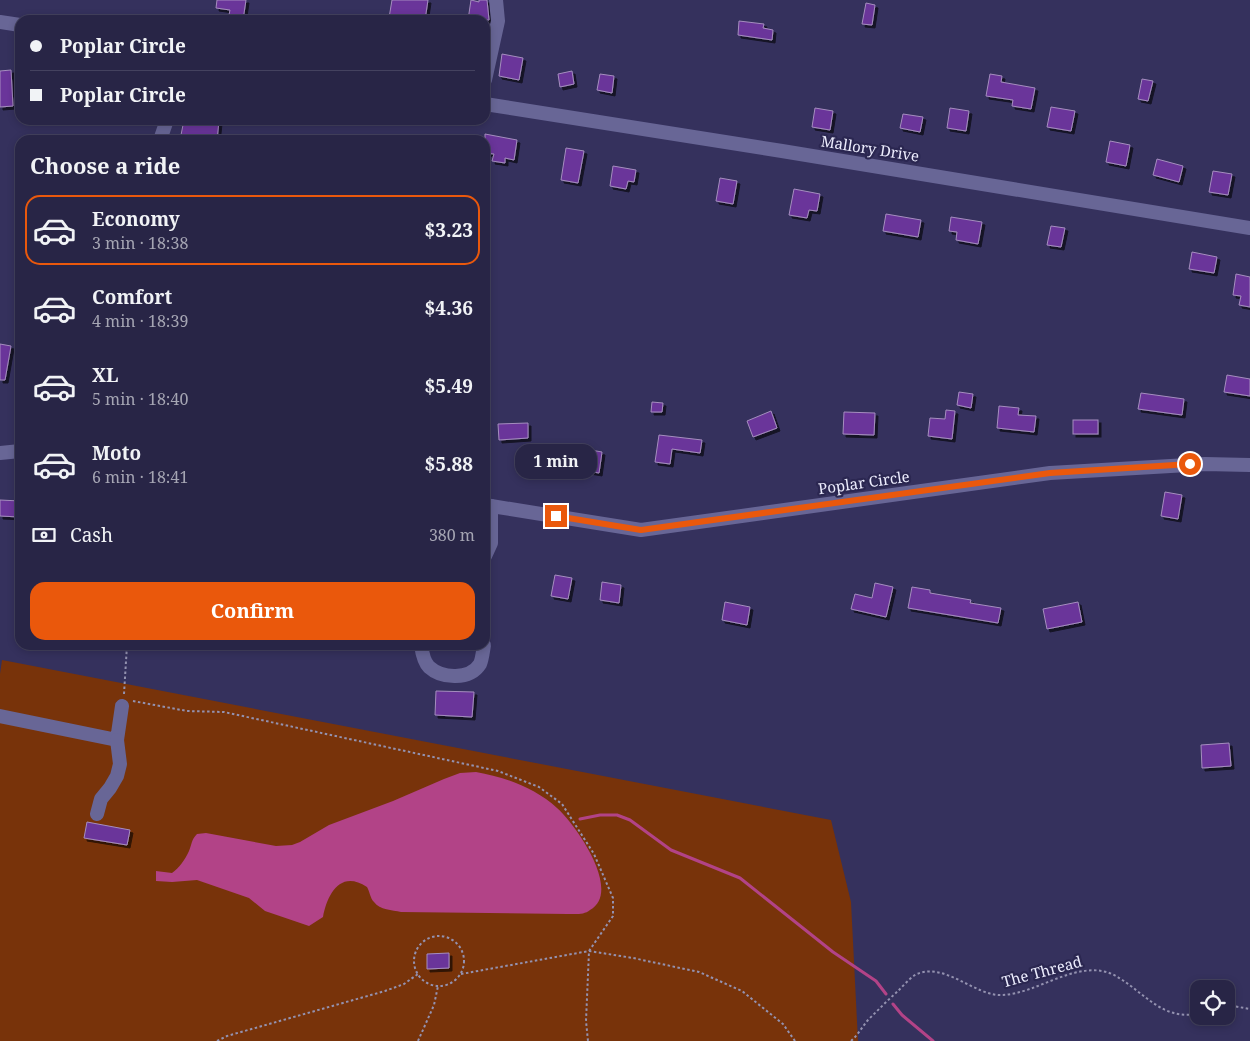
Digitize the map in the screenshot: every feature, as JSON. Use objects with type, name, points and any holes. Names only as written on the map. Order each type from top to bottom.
[{"type":"street","points":[[490,57],[498,21],[496,0]]},
{"type":"street","points":[[0,22],[15,24]]},
{"type":"street","name":"Mallory Drive","points":[[490,105],[1250,228]]},
{"type":"street","points":[[0,453],[15,452]]},
{"type":"street","name":"Poplar Circle","points":[[490,506],[641,530],[1050,473],[1205,464],[1250,465]]},
{"type":"street","points":[[490,531],[490,545]]},
{"type":"street","points":[[422,650],[429,667],[437,672],[448,675],[463,676],[470,674],[480,664],[483,650]]},
{"type":"street","points":[[97,814],[101,799],[113,782],[120,764],[121,758],[117,740],[126,702]]},
{"type":"street","points":[[0,716],[117,740]]},
{"type":"path","points":[[127,650],[126,702],[187,711],[224,712],[498,771],[539,787],[562,804],[594,854],[613,898],[613,916],[589,951],[586,1021],[588,1041]]},
{"type":"path","points":[[435,937],[443,937],[457,944],[462,950],[464,966],[461,974],[451,984],[438,986],[423,981],[418,974],[414,959],[421,944],[435,937]]},
{"type":"path","points":[[461,974],[589,951],[633,958],[699,972],[742,991],[782,1024],[795,1041]]},
{"type":"path","name":"The Thread","points":[[852,1041],[868,1021],[905,984],[915,975],[926,973],[941,973],[983,992],[998,996],[1011,995],[1082,971],[1101,972],[1111,974],[1166,1011],[1190,1016]]},
{"type":"path","points":[[217,1041],[227,1036],[385,991],[404,984],[418,974]]},
{"type":"path","points":[[418,1041],[434,1005],[438,986]]},
{"type":"path","points":[[1235,1006],[1250,1009]]},
{"type":"shaded area","points":[[2,660],[831,820],[851,902],[858,1041],[0,1041],[0,674]]},
{"type":"shaded area","points":[[476,772],[519,784],[548,801],[565,816],[584,842],[599,874],[601,888],[599,901],[590,910],[577,914],[401,912],[379,907],[373,900],[367,887],[358,882],[349,881],[336,887],[328,901],[323,917],[309,926],[265,911],[249,898],[197,880],[156,881],[156,871],[172,873],[184,861],[197,834],[206,833],[276,846],[292,845],[329,825],[444,779],[460,773]]},
{"type":"building","points":[[217,0],[246,0],[244,15],[229,15],[230,10],[216,8]]},
{"type":"building","points":[[392,0],[428,0],[426,15],[390,15]]},
{"type":"building","points":[[471,0],[479,2],[479,0],[487,0],[488,15],[469,15]]},
{"type":"building","points":[[866,3],[875,5],[872,25],[862,24]]},
{"type":"building","points":[[739,21],[764,24],[763,28],[773,30],[772,40],[738,35]]},
{"type":"building","points":[[502,54],[523,58],[519,80],[499,76]]},
{"type":"building","points":[[11,70],[13,106],[0,107],[0,71]]},
{"type":"building","points":[[572,71],[574,84],[560,87],[558,74]]},
{"type":"building","points":[[600,74],[614,76],[612,93],[597,90]]},
{"type":"building","points":[[990,74],[1002,76],[1001,82],[1035,88],[1031,109],[1012,106],[1013,100],[986,96]]},
{"type":"building","points":[[1142,79],[1153,81],[1148,101],[1138,99]]},
{"type":"building","points":[[1051,107],[1075,111],[1071,131],[1047,127]]},
{"type":"building","points":[[815,108],[833,111],[830,130],[812,127]]},
{"type":"building","points":[[950,108],[969,111],[966,131],[947,128]]},
{"type":"building","points":[[903,114],[923,117],[920,132],[900,128]]},
{"type":"building","points":[[183,125],[219,125],[218,135],[181,135]]},
{"type":"building","points":[[485,134],[517,140],[514,160],[505,158],[505,163],[492,161],[494,154],[490,154],[490,135]]},
{"type":"building","points":[[1110,141],[1130,145],[1126,166],[1106,162]]},
{"type":"building","points":[[566,148],[584,151],[578,183],[561,180]]},
{"type":"building","points":[[1157,159],[1183,166],[1179,182],[1153,175]]},
{"type":"building","points":[[613,166],[636,170],[634,182],[628,181],[626,189],[610,186]]},
{"type":"building","points":[[1213,171],[1232,174],[1228,195],[1209,192]]},
{"type":"building","points":[[720,178],[737,181],[733,204],[716,201]]},
{"type":"building","points":[[794,189],[820,194],[817,211],[809,210],[807,218],[789,215]]},
{"type":"building","points":[[886,214],[921,220],[918,237],[883,231]]},
{"type":"building","points":[[951,217],[982,222],[978,244],[956,240],[957,232],[949,231]]},
{"type":"building","points":[[1051,226],[1065,228],[1061,247],[1047,245]]},
{"type":"building","points":[[1192,252],[1217,257],[1214,273],[1189,269]]},
{"type":"building","points":[[1236,274],[1250,277],[1250,307],[1239,305],[1241,296],[1233,295]]},
{"type":"building","points":[[0,344],[11,346],[5,380],[0,380]]},
{"type":"building","points":[[1227,375],[1250,379],[1250,396],[1224,392]]},
{"type":"building","points":[[959,392],[973,394],[971,408],[957,405]]},
{"type":"building","points":[[1141,393],[1184,399],[1182,415],[1138,409]]},
{"type":"building","points":[[652,402],[663,403],[662,412],[651,412]]},
{"type":"building","points":[[999,406],[1019,408],[1018,415],[1036,416],[1034,432],[997,428]]},
{"type":"building","points":[[946,410],[955,411],[952,439],[928,436],[930,418],[945,419]]},
{"type":"building","points":[[771,411],[777,428],[753,437],[747,421]]},
{"type":"building","points":[[844,412],[875,413],[874,435],[843,434]]},
{"type":"building","points":[[1073,420],[1098,420],[1098,434],[1073,434]]},
{"type":"building","points":[[528,423],[528,438],[499,440],[498,424]]},
{"type":"building","points":[[659,435],[702,440],[700,453],[672,449],[670,464],[655,462]]},
{"type":"building","points":[[585,449],[602,452],[599,473],[582,470]]},
{"type":"building","points":[[1165,492],[1182,495],[1178,519],[1161,516]]},
{"type":"building","points":[[0,500],[15,501],[15,517],[0,516]]},
{"type":"building","points":[[555,575],[572,578],[568,599],[551,596]]},
{"type":"building","points":[[602,582],[621,585],[619,603],[600,600]]},
{"type":"building","points":[[875,583],[893,587],[886,617],[851,609],[855,594],[872,598]]},
{"type":"building","points":[[912,587],[930,590],[930,593],[971,600],[970,603],[1001,608],[998,623],[908,608]]},
{"type":"building","points":[[725,602],[750,607],[747,625],[722,620]]},
{"type":"building","points":[[1078,602],[1082,622],[1047,629],[1043,609]]},
{"type":"building","points":[[436,691],[474,692],[472,717],[435,715]]},
{"type":"building","points":[[1229,743],[1231,766],[1202,768],[1201,745]]},
{"type":"building","points":[[87,822],[130,830],[127,845],[84,838]]},
{"type":"building","points":[[449,953],[449,968],[427,969],[427,954]]},
{"type":"waterway","points":[[580,819],[600,815],[617,815],[630,820],[671,850],[740,878],[833,952],[876,981],[886,994]]},
{"type":"waterway","points":[[893,1004],[902,1015],[933,1041]]},
{"type":"route","points":[[556,516],[641,530],[1050,473],[1190,464]]}]
